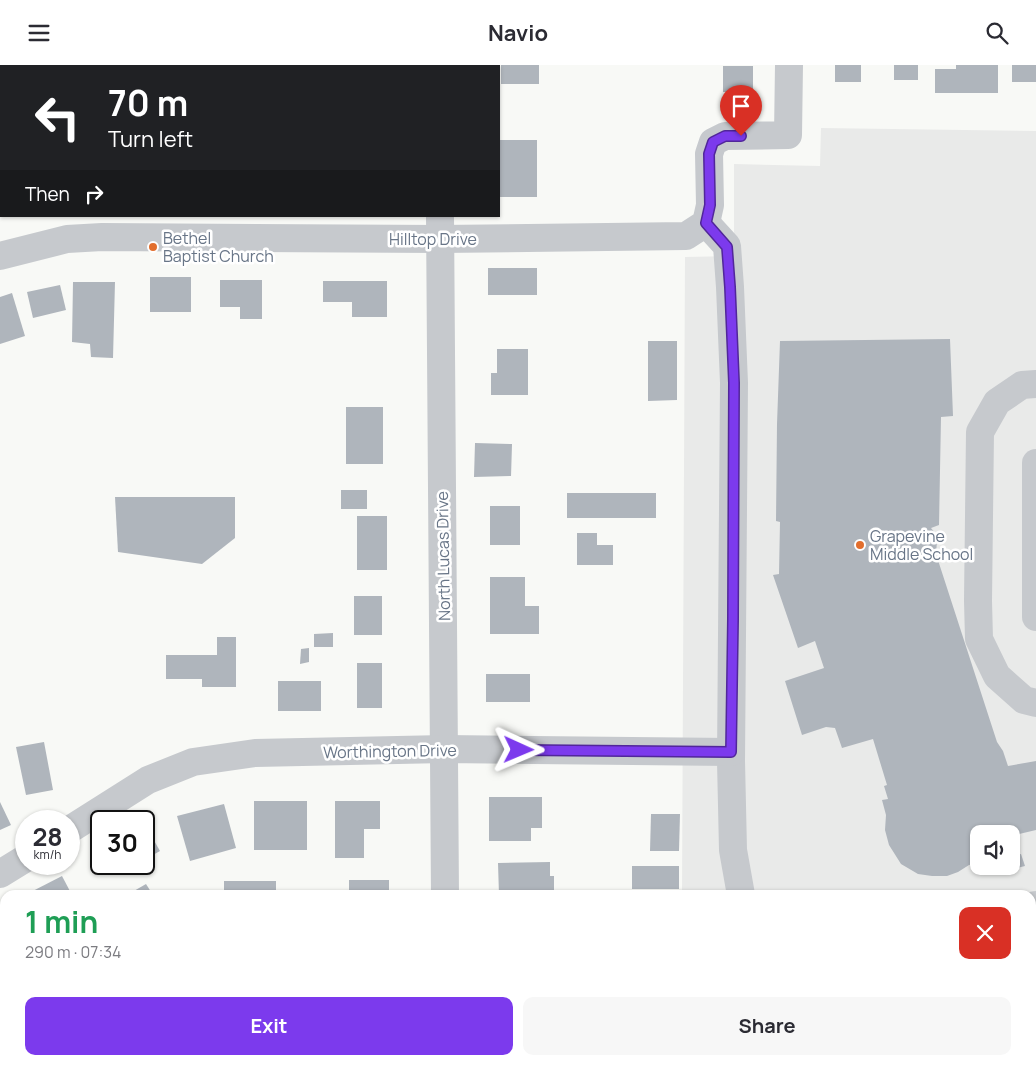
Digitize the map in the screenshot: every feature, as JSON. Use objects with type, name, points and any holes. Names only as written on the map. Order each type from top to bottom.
[{"type":"street","points":[[741,890],[733,850],[731,752],[734,383],[730,287],[727,247],[706,223],[710,205],[709,154],[713,142],[725,136],[788,135],[789,65]]},
{"type":"street","name":"Hilltop Drive","points":[[0,256],[67,239],[102,237],[168,227],[440,228],[686,236],[706,223]]},
{"type":"street","name":"North Lucas Drive","points":[[440,228],[445,890]]},
{"type":"street","points":[[1036,384],[1022,385],[997,402],[980,432],[978,639],[997,676],[1024,700],[1036,703]]},
{"type":"street","points":[[1036,463],[1036,617]]},
{"type":"street","name":"Worthington Drive","points":[[80,823],[148,780],[193,762],[259,753],[445,749],[731,752]]},
{"type":"street","points":[[0,874],[15,864]]},
{"type":"shaded area","name":"Grapevine Middle School","points":[[821,128],[1036,131],[1036,890],[682,890],[685,257],[734,256],[734,164],[820,166]]},
{"type":"building","points":[[501,65],[539,65],[539,84],[501,84]]},
{"type":"building","points":[[835,65],[861,65],[861,82],[835,82]]},
{"type":"building","points":[[894,65],[918,65],[918,80],[894,80]]},
{"type":"building","points":[[956,65],[998,65],[998,93],[935,93],[935,69],[956,69]]},
{"type":"building","points":[[1012,65],[1036,65],[1036,82],[1012,82]]},
{"type":"building","points":[[723,66],[753,66],[753,92],[723,92]]},
{"type":"building","points":[[500,140],[537,140],[537,197],[500,197]]},
{"type":"building","points":[[488,268],[537,268],[537,295],[488,295]]},
{"type":"building","points":[[150,277],[191,277],[191,312],[150,312]]},
{"type":"building","points":[[220,280],[262,280],[262,319],[240,319],[240,307],[220,307]]},
{"type":"building","points":[[323,281],[387,281],[387,317],[352,317],[352,302],[323,302]]},
{"type":"building","points":[[73,282],[115,282],[113,358],[91,357],[90,344],[72,342]]},
{"type":"building","points":[[60,285],[66,310],[33,318],[27,292]]},
{"type":"building","points":[[12,293],[25,336],[0,344],[0,297]]},
{"type":"building","name":"Grapevine Middle School","points":[[950,339],[953,416],[941,417],[939,525],[931,528],[935,533],[937,541],[936,554],[997,742],[1003,751],[1008,766],[1036,761],[1036,830],[1020,834],[1020,825],[970,825],[970,865],[947,876],[918,874],[901,864],[889,845],[885,830],[886,815],[882,800],[888,799],[884,786],[887,785],[873,739],[842,748],[835,728],[826,727],[802,735],[785,681],[824,668],[815,641],[798,648],[773,575],[779,574],[780,522],[776,521],[780,341]]},
{"type":"building","points":[[648,341],[677,341],[677,400],[648,401]]},
{"type":"building","points":[[497,349],[528,349],[528,395],[491,395],[491,373],[497,373]]},
{"type":"building","points":[[346,407],[383,407],[383,464],[346,464]]},
{"type":"building","points":[[475,443],[512,444],[511,476],[474,477]]},
{"type":"building","points":[[341,490],[367,490],[367,509],[341,509]]},
{"type":"building","points":[[567,493],[656,493],[656,518],[567,518]]},
{"type":"building","points":[[115,497],[235,497],[235,538],[202,564],[118,552]]},
{"type":"building","points":[[490,506],[520,506],[520,545],[490,545]]},
{"type":"building","points":[[357,516],[387,516],[387,570],[357,570]]},
{"type":"building","points":[[577,533],[597,533],[597,545],[613,545],[613,565],[577,565]]},
{"type":"building","points":[[490,577],[525,577],[525,606],[539,606],[539,634],[490,634]]},
{"type":"building","points":[[354,596],[382,596],[382,635],[354,635]]},
{"type":"building","points":[[333,633],[333,647],[314,647],[314,634]]},
{"type":"building","points":[[217,637],[236,637],[236,687],[202,687],[202,679],[166,679],[166,655],[217,655]]},
{"type":"building","points":[[309,648],[309,662],[300,664],[301,649]]},
{"type":"building","points":[[357,663],[382,663],[382,708],[357,708]]},
{"type":"building","points":[[486,674],[530,674],[530,702],[486,702]]},
{"type":"building","points":[[278,681],[321,681],[321,711],[278,711]]},
{"type":"building","points":[[44,742],[53,790],[26,795],[16,747]]},
{"type":"building","points":[[489,797],[542,797],[542,828],[531,828],[531,841],[489,841]]},
{"type":"building","points":[[254,801],[307,801],[307,850],[254,850]]},
{"type":"building","points":[[335,801],[380,801],[380,829],[364,829],[364,858],[335,858]]},
{"type":"building","points":[[0,802],[11,825],[0,830]]},
{"type":"building","points":[[224,804],[236,848],[190,861],[177,816]]},
{"type":"building","points":[[651,814],[680,814],[679,851],[650,851]]},
{"type":"building","points":[[155,842],[160,851],[155,854]]},
{"type":"building","points":[[1020,854],[1025,866],[1020,867]]},
{"type":"building","points":[[550,862],[550,876],[554,876],[554,890],[499,890],[498,863]]},
{"type":"building","points":[[632,866],[679,866],[679,889],[632,889]]},
{"type":"building","points":[[62,876],[69,890],[35,890]]},
{"type":"building","points":[[349,880],[389,880],[389,890],[349,890]]},
{"type":"building","points":[[224,881],[276,881],[276,890],[224,890]]},
{"type":"building","points":[[146,884],[150,890],[136,890]]},
{"type":"place","name":"Bethel Baptist Church","points":[[153,247]]},
{"type":"place","name":"Grapevine Middle School","points":[[860,545]]},
{"type":"route","points":[[519,750],[731,752],[734,383],[730,287],[727,247],[706,223],[710,205],[709,154],[713,142],[725,136],[741,136]]}]
